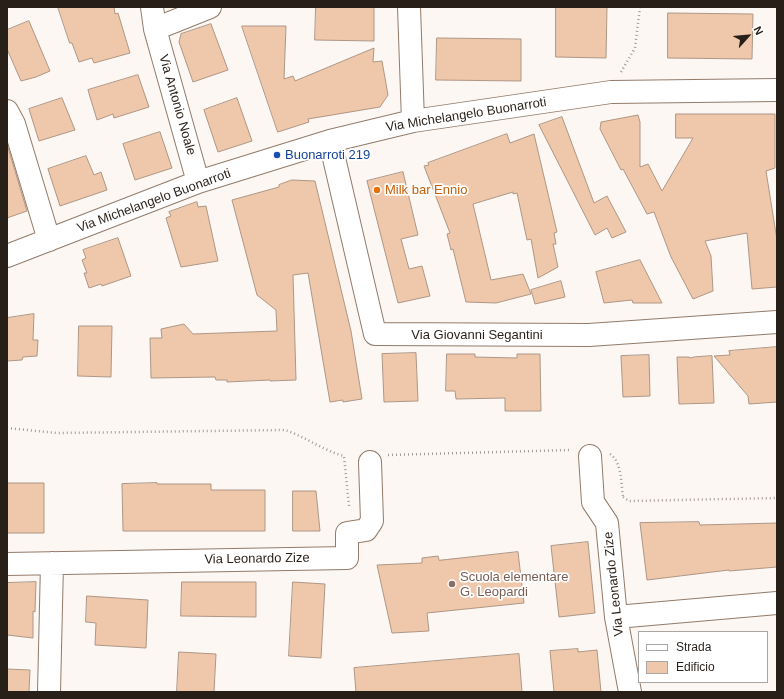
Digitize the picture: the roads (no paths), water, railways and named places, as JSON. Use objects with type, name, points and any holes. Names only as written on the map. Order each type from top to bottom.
[{"type":"street","name":"Via Antonio Noale","points":[[152,7],[155,28],[198,182]]},
{"type":"street","points":[[155,28],[210,7]]},
{"type":"street","points":[[409,7],[413,120]]},
{"type":"street","name":"Via Michelangelo Buonarroti","points":[[7,256],[198,182],[330,141],[413,120],[611,92],[777,90]]},
{"type":"street","points":[[9,121],[49,240]]},
{"type":"street","name":"Via Giovanni Segantini","points":[[330,141],[375,334],[589,335],[777,322]]},
{"type":"street","name":"Via Leonardo Zize","points":[[591,453],[593,502],[607,523],[616,618],[630,692]]},
{"type":"street","name":"Via Leonardo Zize","points":[[52,563],[347,558],[348,533],[366,530],[372,521],[368,458]]},
{"type":"street","points":[[7,564],[52,563],[49,692]]},
{"type":"street","points":[[616,618],[777,603]]},
{"type":"place","name":"Buonarroti 219","points":[[277,155]]},
{"type":"place","name":"Milk bar Ennio","points":[[377,190]]},
{"type":"place","name":"Scuola elementare G. Leopardi","points":[[452,584]]}]
